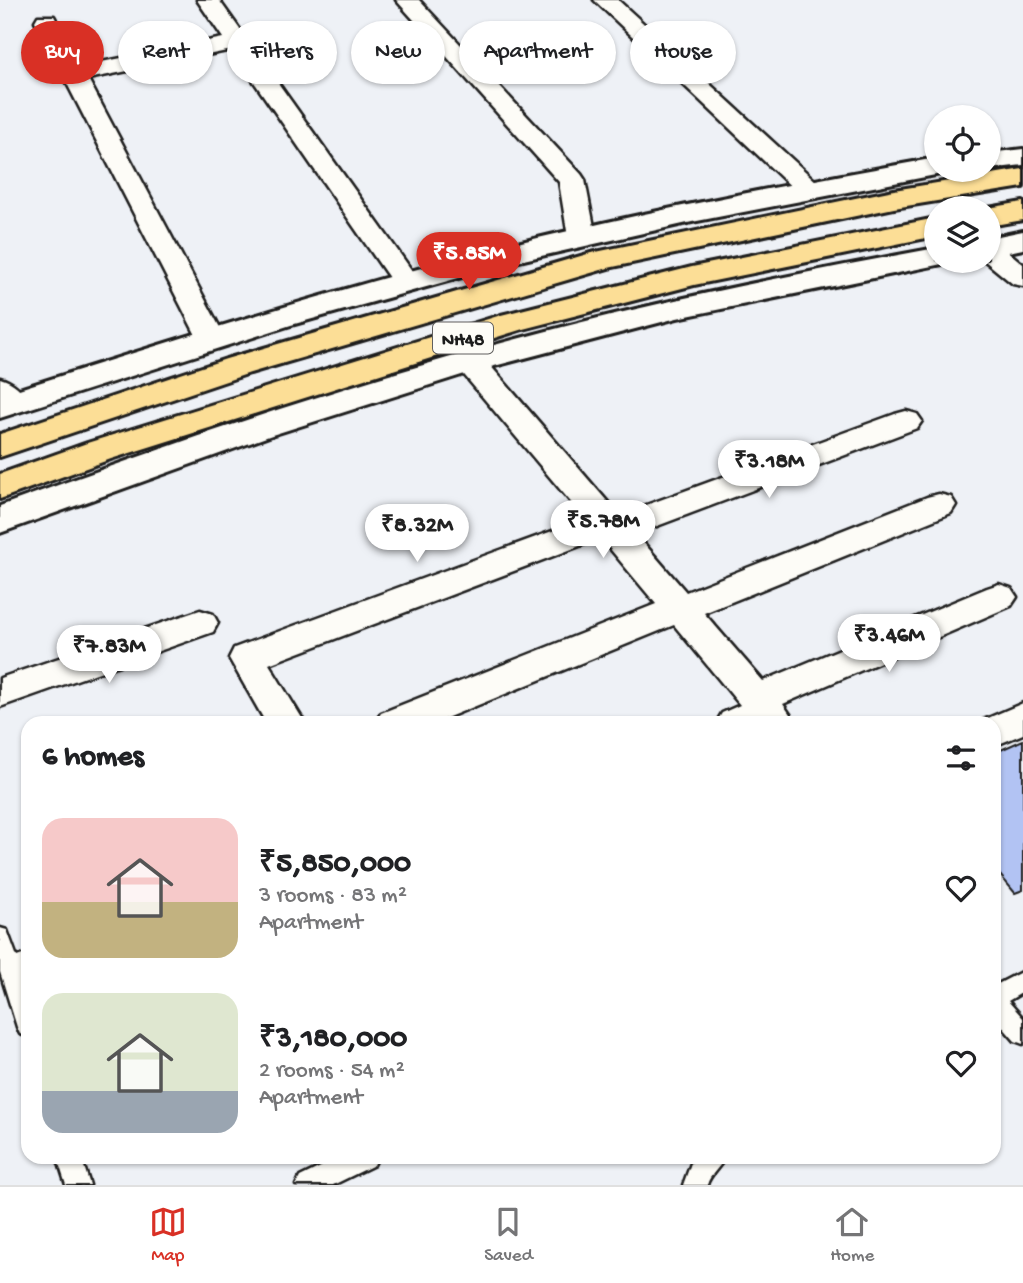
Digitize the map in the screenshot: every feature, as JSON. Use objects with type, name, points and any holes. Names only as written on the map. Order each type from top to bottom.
[{"type":"highway","name":"NH48","points":[[0,446],[238,366],[603,260],[894,199],[1023,178]]},
{"type":"highway","points":[[1001,215],[1023,211]]},
{"type":"highway","name":"NH48","points":[[0,487],[99,451],[512,323],[692,276],[924,229]]},
{"type":"street","points":[[208,0],[227,27]]},
{"type":"street","points":[[407,0],[572,180],[583,237]]},
{"type":"street","points":[[605,0],[810,189]]},
{"type":"street","points":[[104,69],[227,44]]},
{"type":"street","points":[[80,84],[211,339]]},
{"type":"street","points":[[267,84],[406,282]]},
{"type":"street","points":[[1001,159],[1023,156]]},
{"type":"street","points":[[5,399],[406,282],[583,237],[810,189],[924,169]]},
{"type":"street","points":[[1001,245],[1023,240]]},
{"type":"street","points":[[0,520],[344,400],[523,347],[789,284],[924,259]]},
{"type":"street","points":[[1001,259],[1023,278]]},
{"type":"street","points":[[471,362],[679,608],[759,713],[999,597]]},
{"type":"street","points":[[282,716],[247,658],[906,421]]},
{"type":"street","points":[[411,716],[939,505]]},
{"type":"street","points":[[0,693],[200,624]]},
{"type":"street","points":[[1001,728],[1023,718]]},
{"type":"lane","points":[[0,937],[19,966]]},
{"type":"lane","points":[[1001,995],[1023,981]]},
{"type":"lane","points":[[1001,1007],[1023,1034]]},
{"type":"lane","points":[[71,1164],[78,1185]]},
{"type":"lane","points":[[307,1185],[351,1164]]},
{"type":"lane","points":[[695,1185],[699,1171],[706,1164]]},
{"type":"building","points":[[1023,740],[1023,890],[1015,893],[1001,876],[1001,750]]}]
